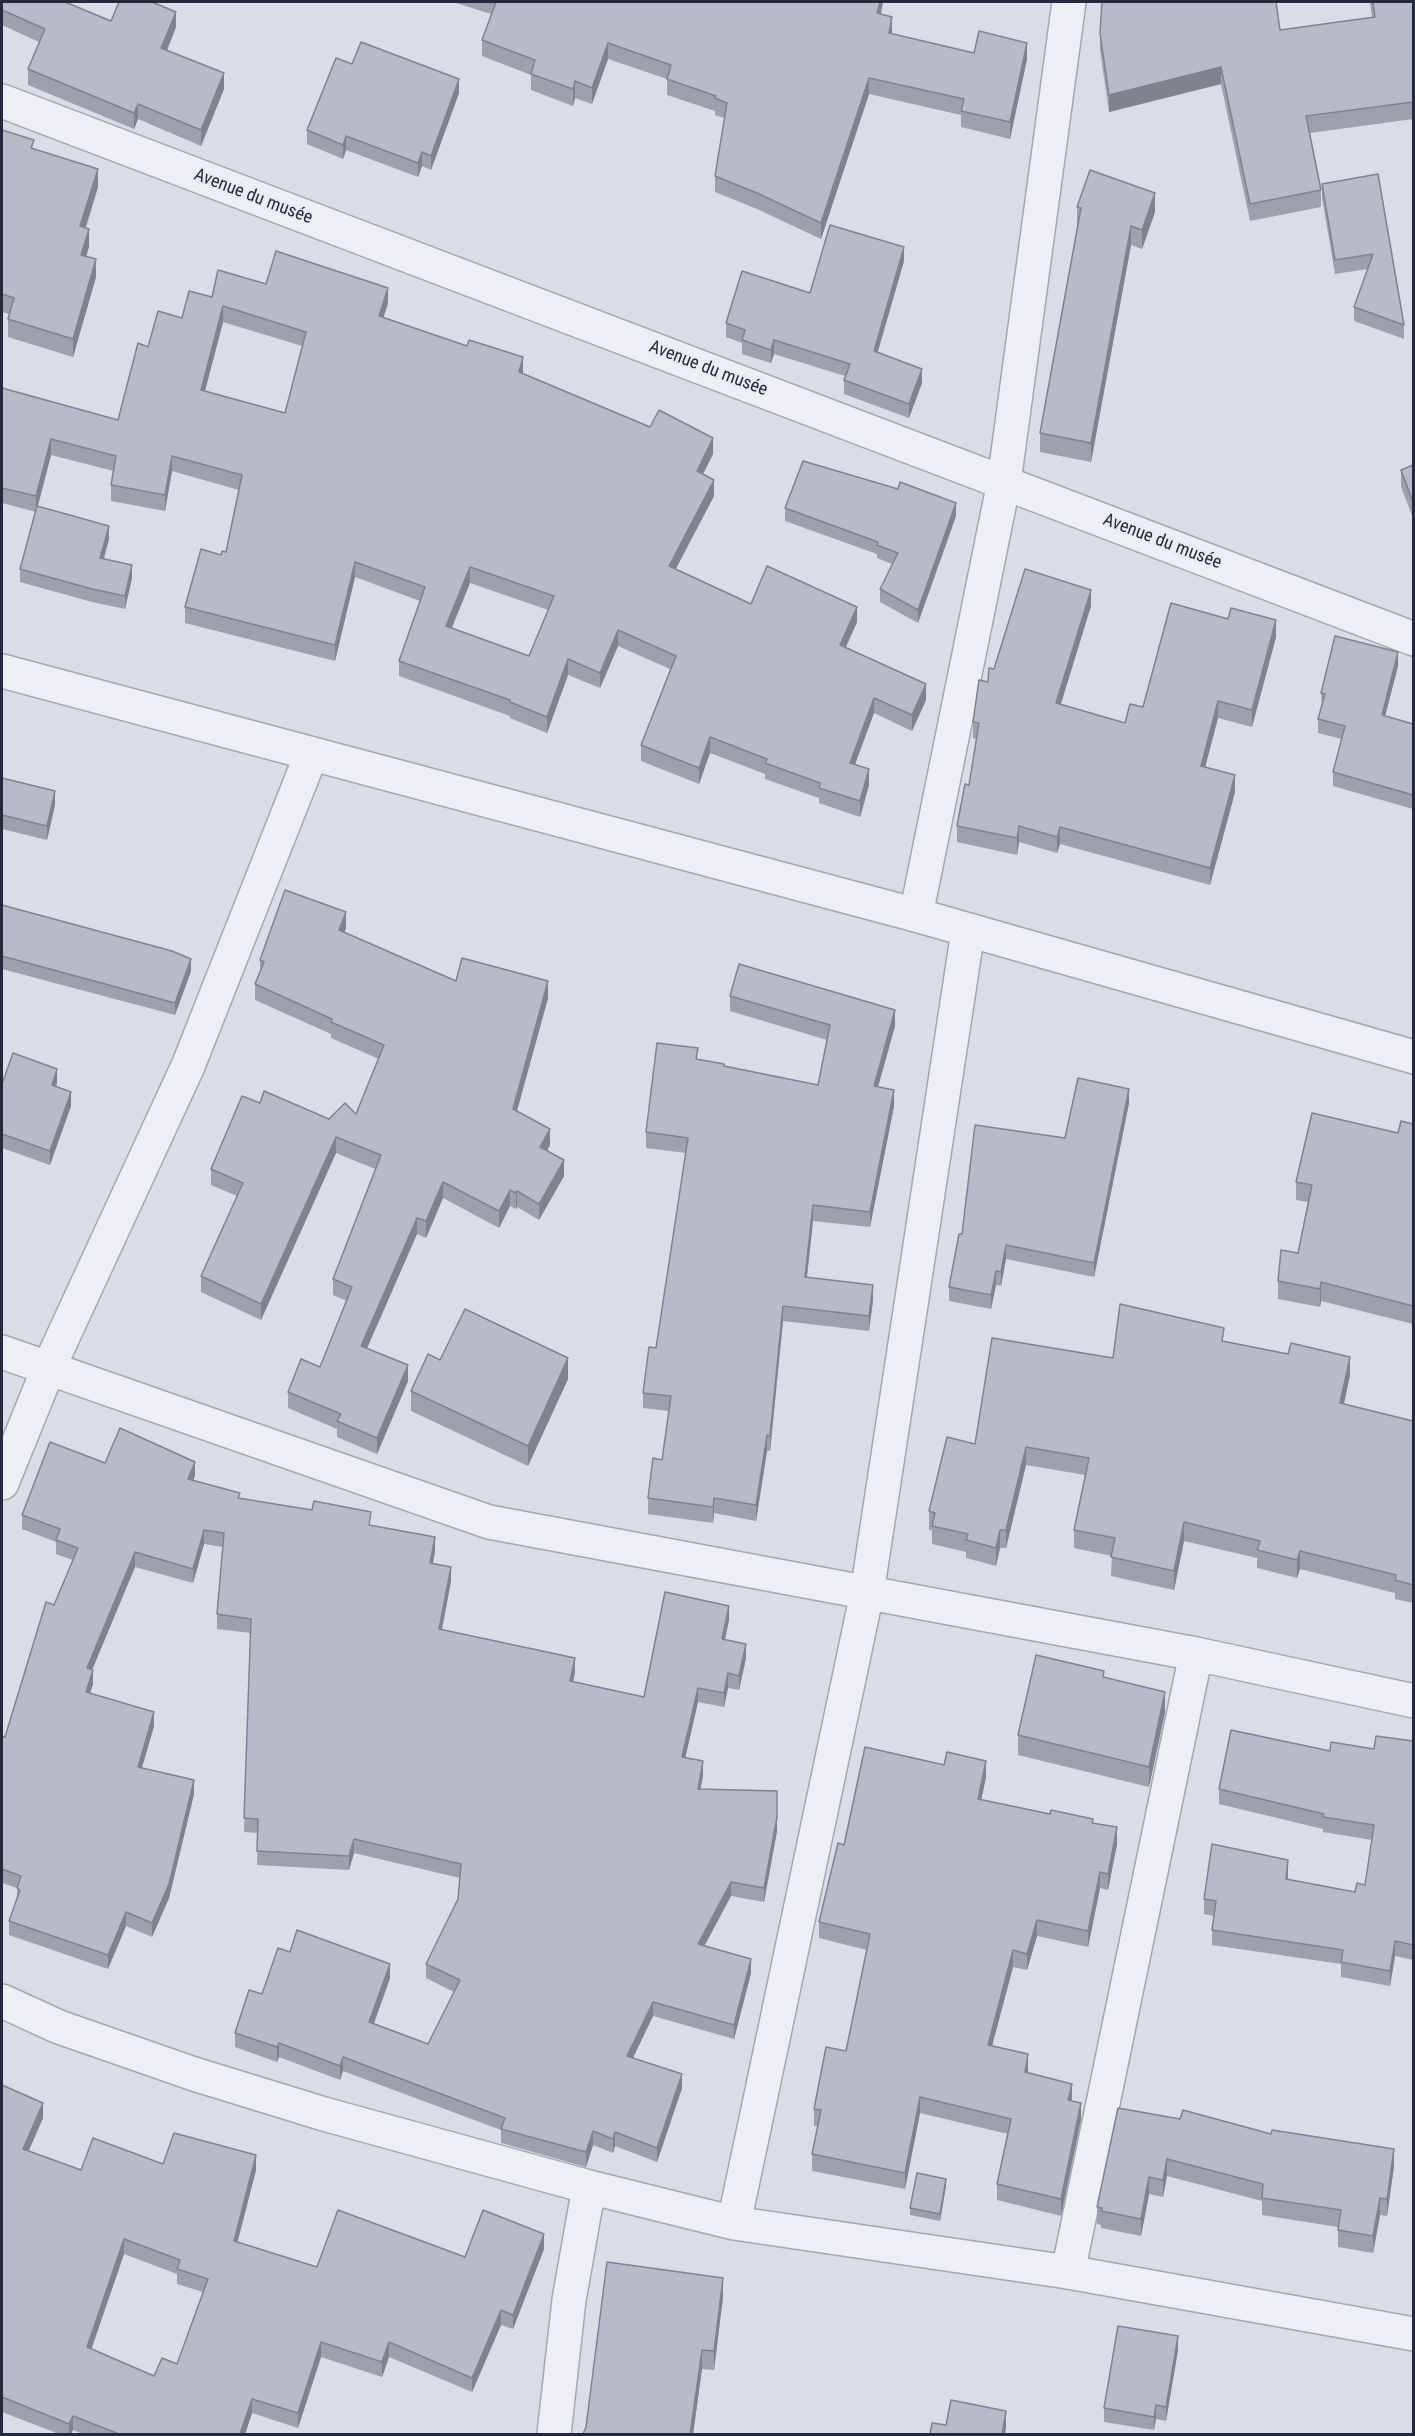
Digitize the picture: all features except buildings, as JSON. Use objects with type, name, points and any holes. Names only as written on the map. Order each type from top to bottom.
[{"type":"street","points":[[916,915],[1004,482],[1069,2]]},
{"type":"street","name":"Avenue du musée","points":[[2,101],[1413,639]]},
{"type":"street","points":[[2,671],[916,915],[1413,1057]]},
{"type":"street","points":[[2,1483],[49,1367],[188,1066],[311,755]]},
{"type":"street","points":[[734,2223],[867,1593],[968,931]]},
{"type":"street","points":[[2,1352],[489,1522],[1196,1654],[1413,1701]]},
{"type":"street","points":[[1068,2272],[1196,1654]]},
{"type":"street","points":[[2,2001],[59,2027],[205,2077],[324,2114],[589,2187],[734,2223],[1068,2272],[1413,2334]]},
{"type":"street","points":[[554,2434],[572,2280],[589,2187]]}]
